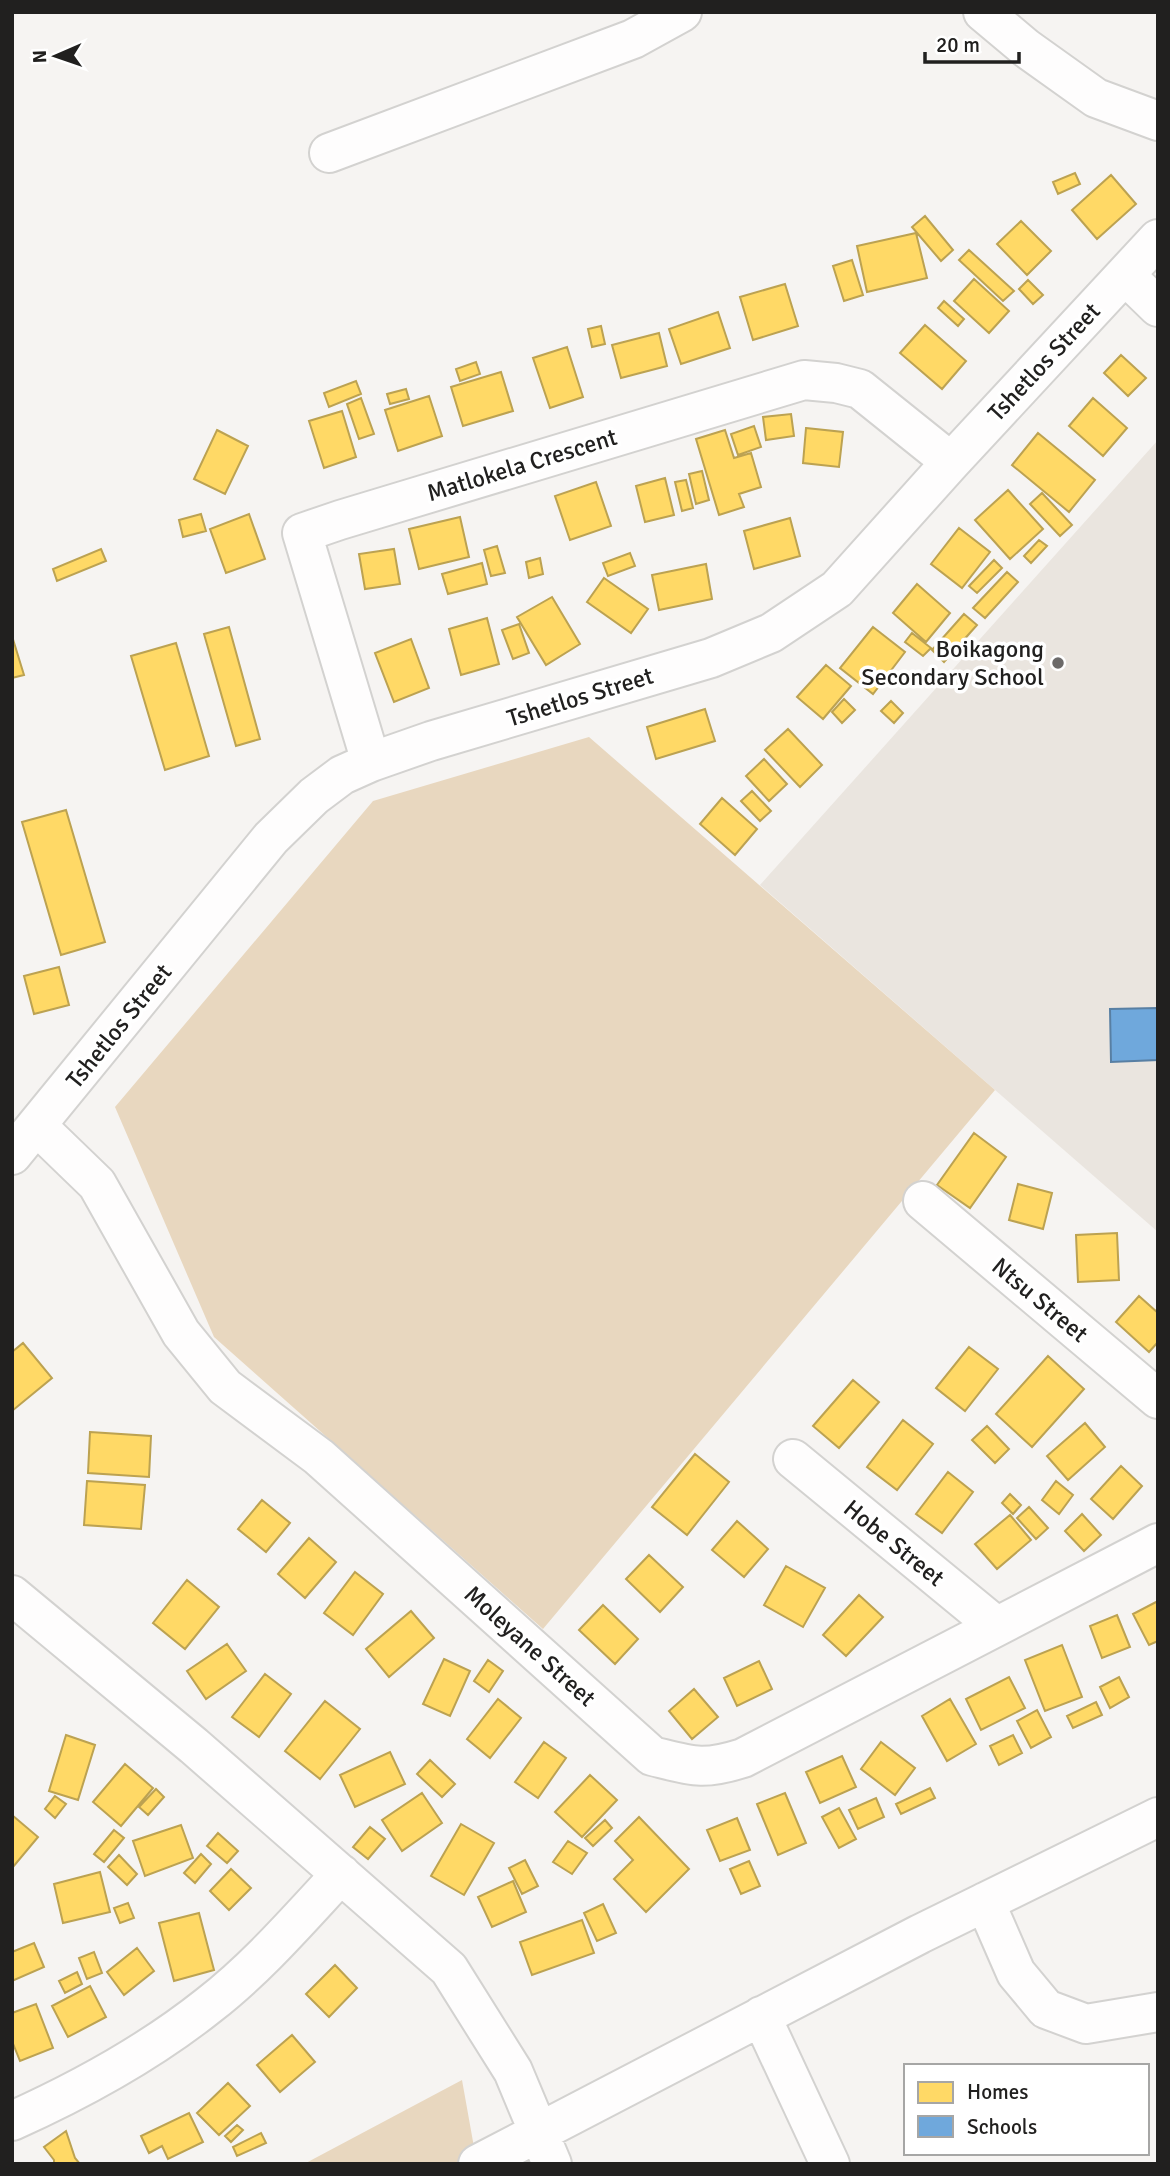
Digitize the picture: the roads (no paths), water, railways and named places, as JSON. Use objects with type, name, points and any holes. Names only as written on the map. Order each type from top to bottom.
[{"type":"street","points":[[330,153],[633,39],[682,12]]},
{"type":"street","points":[[983,12],[1026,48],[1096,98],[1158,121]]},
{"type":"street","name":"Tshetlos Street","points":[[12,1155],[271,838],[314,796],[342,775],[371,762],[431,741],[711,658],[771,633],[837,589],[1158,239]]},
{"type":"street","points":[[1125,275],[1158,307]]},
{"type":"street","name":"Matlokela Crescent","points":[[371,762],[302,533],[804,380],[836,383],[860,389],[951,462]]},
{"type":"street","name":"Moleyane Street","points":[[37,1126],[97,1184],[181,1333],[225,1387],[319,1457],[652,1756],[692,1766],[716,1766],[743,1758],[1158,1543]]},
{"type":"street","name":"Ntsu Street","points":[[923,1201],[1158,1399]]},
{"type":"street","name":"Hobe Street","points":[[793,1459],[996,1626]]},
{"type":"street","points":[[12,1595],[194,1746],[449,1969],[513,2071],[545,2148]]},
{"type":"street","points":[[478,2164],[545,2148],[761,2017],[1158,1817]]},
{"type":"street","points":[[12,2121],[40,2109],[148,2049],[210,2005],[272,1948],[341,1874]]},
{"type":"street","points":[[985,1902],[1016,1973],[1046,2009],[1086,2024],[1158,2012]]},
{"type":"street","points":[[761,2017],[830,2164]]},
{"type":"place","name":"Boikagong Secondary School","points":[[1058,663]]}]
